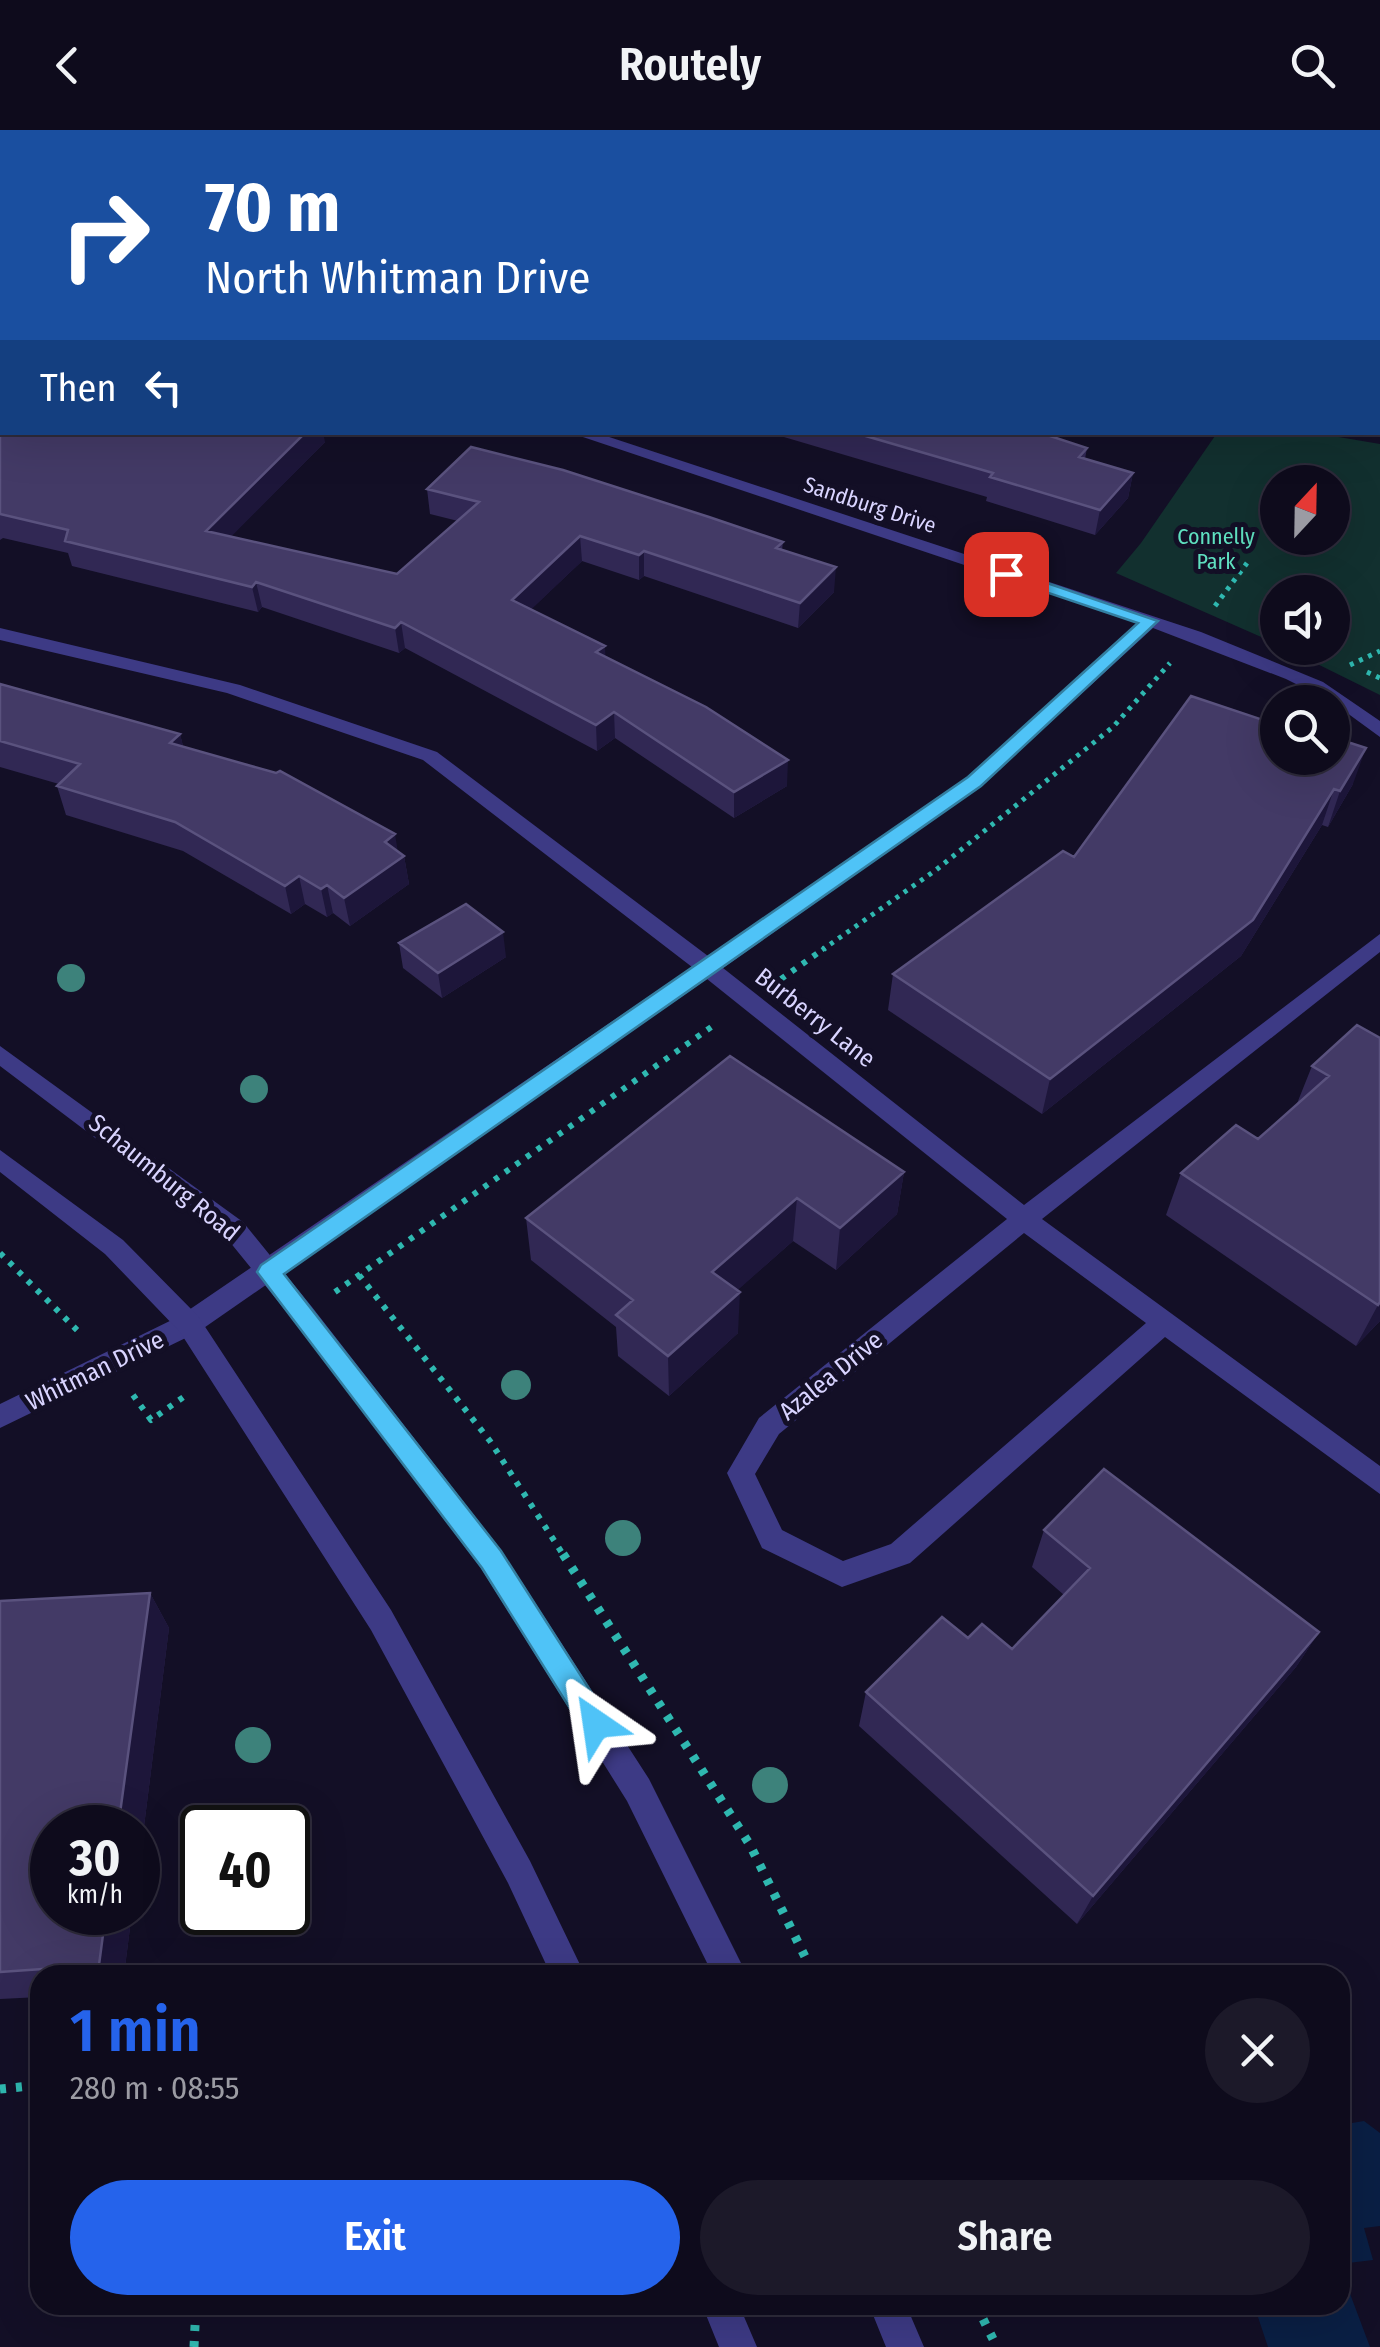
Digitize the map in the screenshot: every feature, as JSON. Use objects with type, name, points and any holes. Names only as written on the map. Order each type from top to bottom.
[{"type":"street","name":"Sandburg Drive","points":[[585,435],[1150,621]]},
{"type":"street","points":[[1150,621],[1279,668],[1357,709],[1380,730]]},
{"type":"street","name":"Whitman Drive","points":[[0,1417],[189,1324],[269,1272],[974,782],[1150,621]]},
{"type":"street","name":"Burberry Lane","points":[[0,634],[233,688],[430,756],[750,1000],[1024,1219],[1380,1482]]},
{"type":"street","name":"Azalea Drive","points":[[1166,1321],[900,1554],[842,1574],[772,1540],[741,1473],[769,1426],[1024,1219],[1380,941]]},
{"type":"street","name":"Schaumburg Road","points":[[0,1054],[234,1230],[269,1272],[492,1559],[638,1790],[725,1965]]},
{"type":"street","points":[[0,1159],[114,1247],[189,1324],[381,1620],[519,1872],[563,1965]]},
{"type":"street","points":[[724,2315],[738,2347]]},
{"type":"street","points":[[892,2315],[906,2347]]},
{"type":"path","points":[[809,1965],[750,1845],[490,1441],[358,1275],[936,870],[1113,727],[1194,636],[1247,563]]},
{"type":"path","points":[[1350,665],[1380,651]]},
{"type":"path","points":[[0,2089],[30,2086]]},
{"type":"path","points":[[194,2347],[196,2315]]},
{"type":"path","points":[[981,2315],[997,2347]]},
{"type":"green space","name":"Connelly Park","points":[[1216,435],[1327,435],[1380,444],[1380,695],[1319,665],[1350,665],[1350,575],[1260,575],[1260,637],[1116,573]]},
{"type":"water","points":[[1364,2121],[1380,2133],[1380,2226],[1364,2228],[1373,2260],[1350,2263],[1350,2123]]},
{"type":"water","points":[[1350,2294],[1370,2347],[1268,2347],[1257,2315],[1350,2315]]},
{"type":"building","points":[[0,435],[303,435],[206,531],[397,574],[479,502],[427,489],[471,447],[563,470],[709,517],[783,542],[776,548],[836,567],[800,603],[644,551],[639,555],[580,536],[512,600],[605,646],[596,652],[706,707],[788,760],[734,792],[614,712],[596,725],[401,622],[395,628],[256,582],[252,587],[65,541],[68,530],[0,514]]},
{"type":"building","points":[[862,435],[1047,435],[1087,448],[1079,457],[1133,473],[1100,510],[990,477],[993,473]]},
{"type":"building","points":[[0,684],[180,734],[170,743],[280,771],[395,834],[385,842],[404,856],[344,898],[327,885],[321,889],[299,876],[285,886],[175,822],[57,786],[80,764],[0,741]]},
{"type":"building","points":[[1191,696],[1260,719],[1260,775],[1350,775],[1340,791],[1334,789],[1253,920],[1050,1079],[893,974],[1063,851],[1074,857]]},
{"type":"building","points":[[1350,743],[1366,748],[1350,774]]},
{"type":"building","points":[[466,904],[503,932],[438,973],[399,943]]},
{"type":"building","points":[[1357,1025],[1380,1038],[1378,1305],[1181,1173],[1236,1125],[1258,1139],[1329,1076],[1312,1066]]},
{"type":"building","points":[[730,1056],[904,1172],[840,1228],[797,1198],[712,1272],[740,1292],[668,1356],[616,1315],[633,1300],[526,1218]]},
{"type":"building","points":[[1104,1469],[1319,1632],[1093,1896],[866,1692],[942,1617],[968,1638],[982,1624],[1012,1649],[1090,1568],[1044,1530]]},
{"type":"building","points":[[150,1593],[121,1805],[30,1805],[30,1935],[103,1935],[99,1965],[30,1965],[30,1970],[0,1972],[0,1601]]},
{"type":"route","points":[[596,1724],[492,1559],[269,1272],[974,782],[1150,621],[1006,574]]}]
